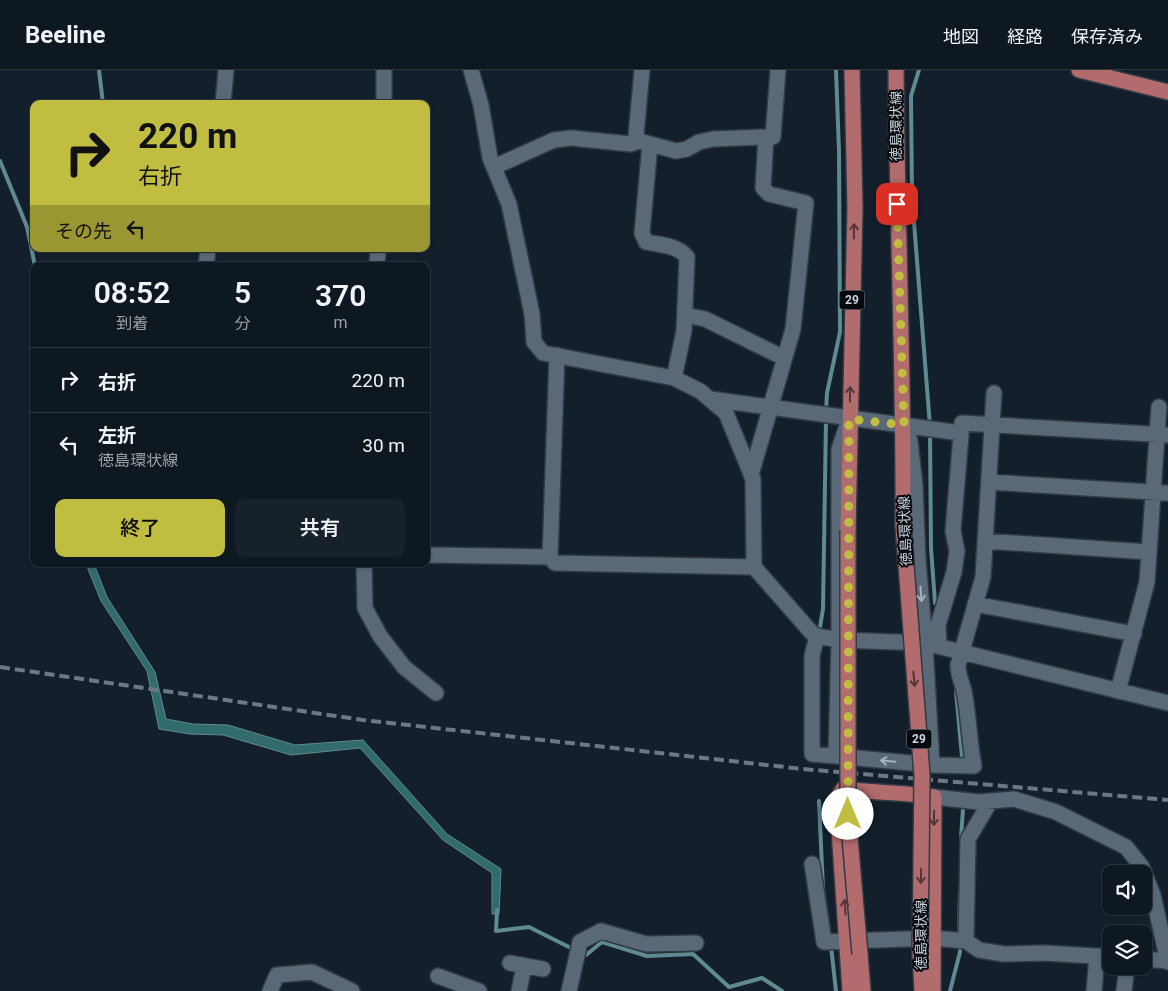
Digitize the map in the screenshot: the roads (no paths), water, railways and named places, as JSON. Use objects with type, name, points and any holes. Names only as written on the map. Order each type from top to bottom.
[{"type":"main road","name":"29","points":[[852,70],[855,207],[849,419],[848,814],[863,991]]},
{"type":"main road","name":"徳島環状線","points":[[896,70],[896,185],[904,425],[903,526],[922,775],[920,953],[922,991]]},
{"type":"main road","points":[[1079,70],[1168,92]]},
{"type":"main road","points":[[850,991],[836,942],[838,797],[843,789],[873,793],[900,792],[934,797],[933,991]]},
{"type":"street","points":[[222,100],[226,70]]},
{"type":"street","points":[[384,70],[384,100]]},
{"type":"street","points":[[471,70],[481,105],[490,158],[509,204],[532,314],[534,342],[543,353],[674,378],[700,391],[726,412],[751,475]]},
{"type":"street","points":[[642,70],[636,135],[645,143]]},
{"type":"street","points":[[494,166],[554,140],[571,138],[631,144],[645,143],[676,151],[688,150],[699,142],[713,139],[773,138],[778,70]]},
{"type":"street","points":[[766,137],[763,188],[769,194],[806,203],[803,252],[793,329],[751,475],[754,567],[812,633],[817,636],[839,640],[932,644],[1168,703]]},
{"type":"street","points":[[645,143],[642,233],[646,242],[673,247],[682,251],[687,256],[685,314],[674,378]]},
{"type":"street","points":[[685,314],[713,322],[784,358]]},
{"type":"street","points":[[557,355],[550,557],[555,563],[754,567]]},
{"type":"street","points":[[817,636],[812,656],[812,754],[932,765],[974,766],[968,738],[964,690],[958,676],[962,652],[983,577],[994,393]]},
{"type":"street","points":[[709,398],[826,416],[961,433]]},
{"type":"street","points":[[1118,691],[1147,582],[1149,552],[1161,493],[1163,434],[1159,407]]},
{"type":"street","points":[[836,756],[839,640],[839,449],[849,419]]},
{"type":"street","points":[[932,644],[954,572],[957,551],[953,531],[962,423],[1163,434]]},
{"type":"street","points":[[904,425],[910,441],[915,485],[918,560],[932,644],[932,765]]},
{"type":"street","points":[[989,482],[1161,493]]},
{"type":"street","points":[[985,541],[1149,552]]},
{"type":"street","points":[[430,555],[550,557]]},
{"type":"street","points":[[364,567],[365,608],[380,636],[404,667],[436,693]]},
{"type":"street","points":[[975,604],[1134,634]]},
{"type":"street","points":[[934,797],[990,802],[1014,799],[1056,812],[1126,847],[1142,867],[1153,896],[1168,961],[1152,960]]},
{"type":"street","points":[[961,940],[968,839],[990,802]]},
{"type":"street","points":[[812,864],[824,942],[932,938],[961,940],[979,950],[1004,954],[1102,956]]},
{"type":"street","points":[[569,991],[577,950],[601,931],[646,944],[696,944]]},
{"type":"street","points":[[1094,991],[1102,963]]},
{"type":"street","points":[[519,991],[517,964],[543,969]]},
{"type":"street","points":[[270,991],[277,975],[312,972],[352,991]]},
{"type":"street","points":[[1124,991],[1126,975]]},
{"type":"street","points":[[438,976],[479,991]]},
{"type":"waterway","points":[[99,70],[103,100]]},
{"type":"waterway","points":[[826,412],[827,393],[840,332],[839,151],[836,70]]},
{"type":"waterway","points":[[919,70],[911,96],[912,197],[930,426]]},
{"type":"waterway","points":[[0,161],[27,227],[30,242]]},
{"type":"waterway","points":[[32,252],[34,262]]},
{"type":"waterway","points":[[820,627],[823,609],[826,419]]},
{"type":"waterway","points":[[930,433],[931,548],[935,603]]},
{"type":"waterway","points":[[956,691],[962,757]]},
{"type":"waterway","points":[[819,801],[823,889],[830,937]]},
{"type":"waterway","points":[[961,838],[963,809]]},
{"type":"waterway","points":[[959,933],[960,887]]},
{"type":"waterway","points":[[497,910],[496,931],[529,927],[575,950]]},
{"type":"waterway","points":[[581,953],[586,955],[602,942],[647,956],[693,954],[729,987],[762,978],[782,991]]},
{"type":"waterway","points":[[950,991],[960,945]]},
{"type":"waterway","points":[[831,946],[836,991]]},
{"type":"railway","points":[[0,667],[363,720],[803,769],[1168,800]]}]
